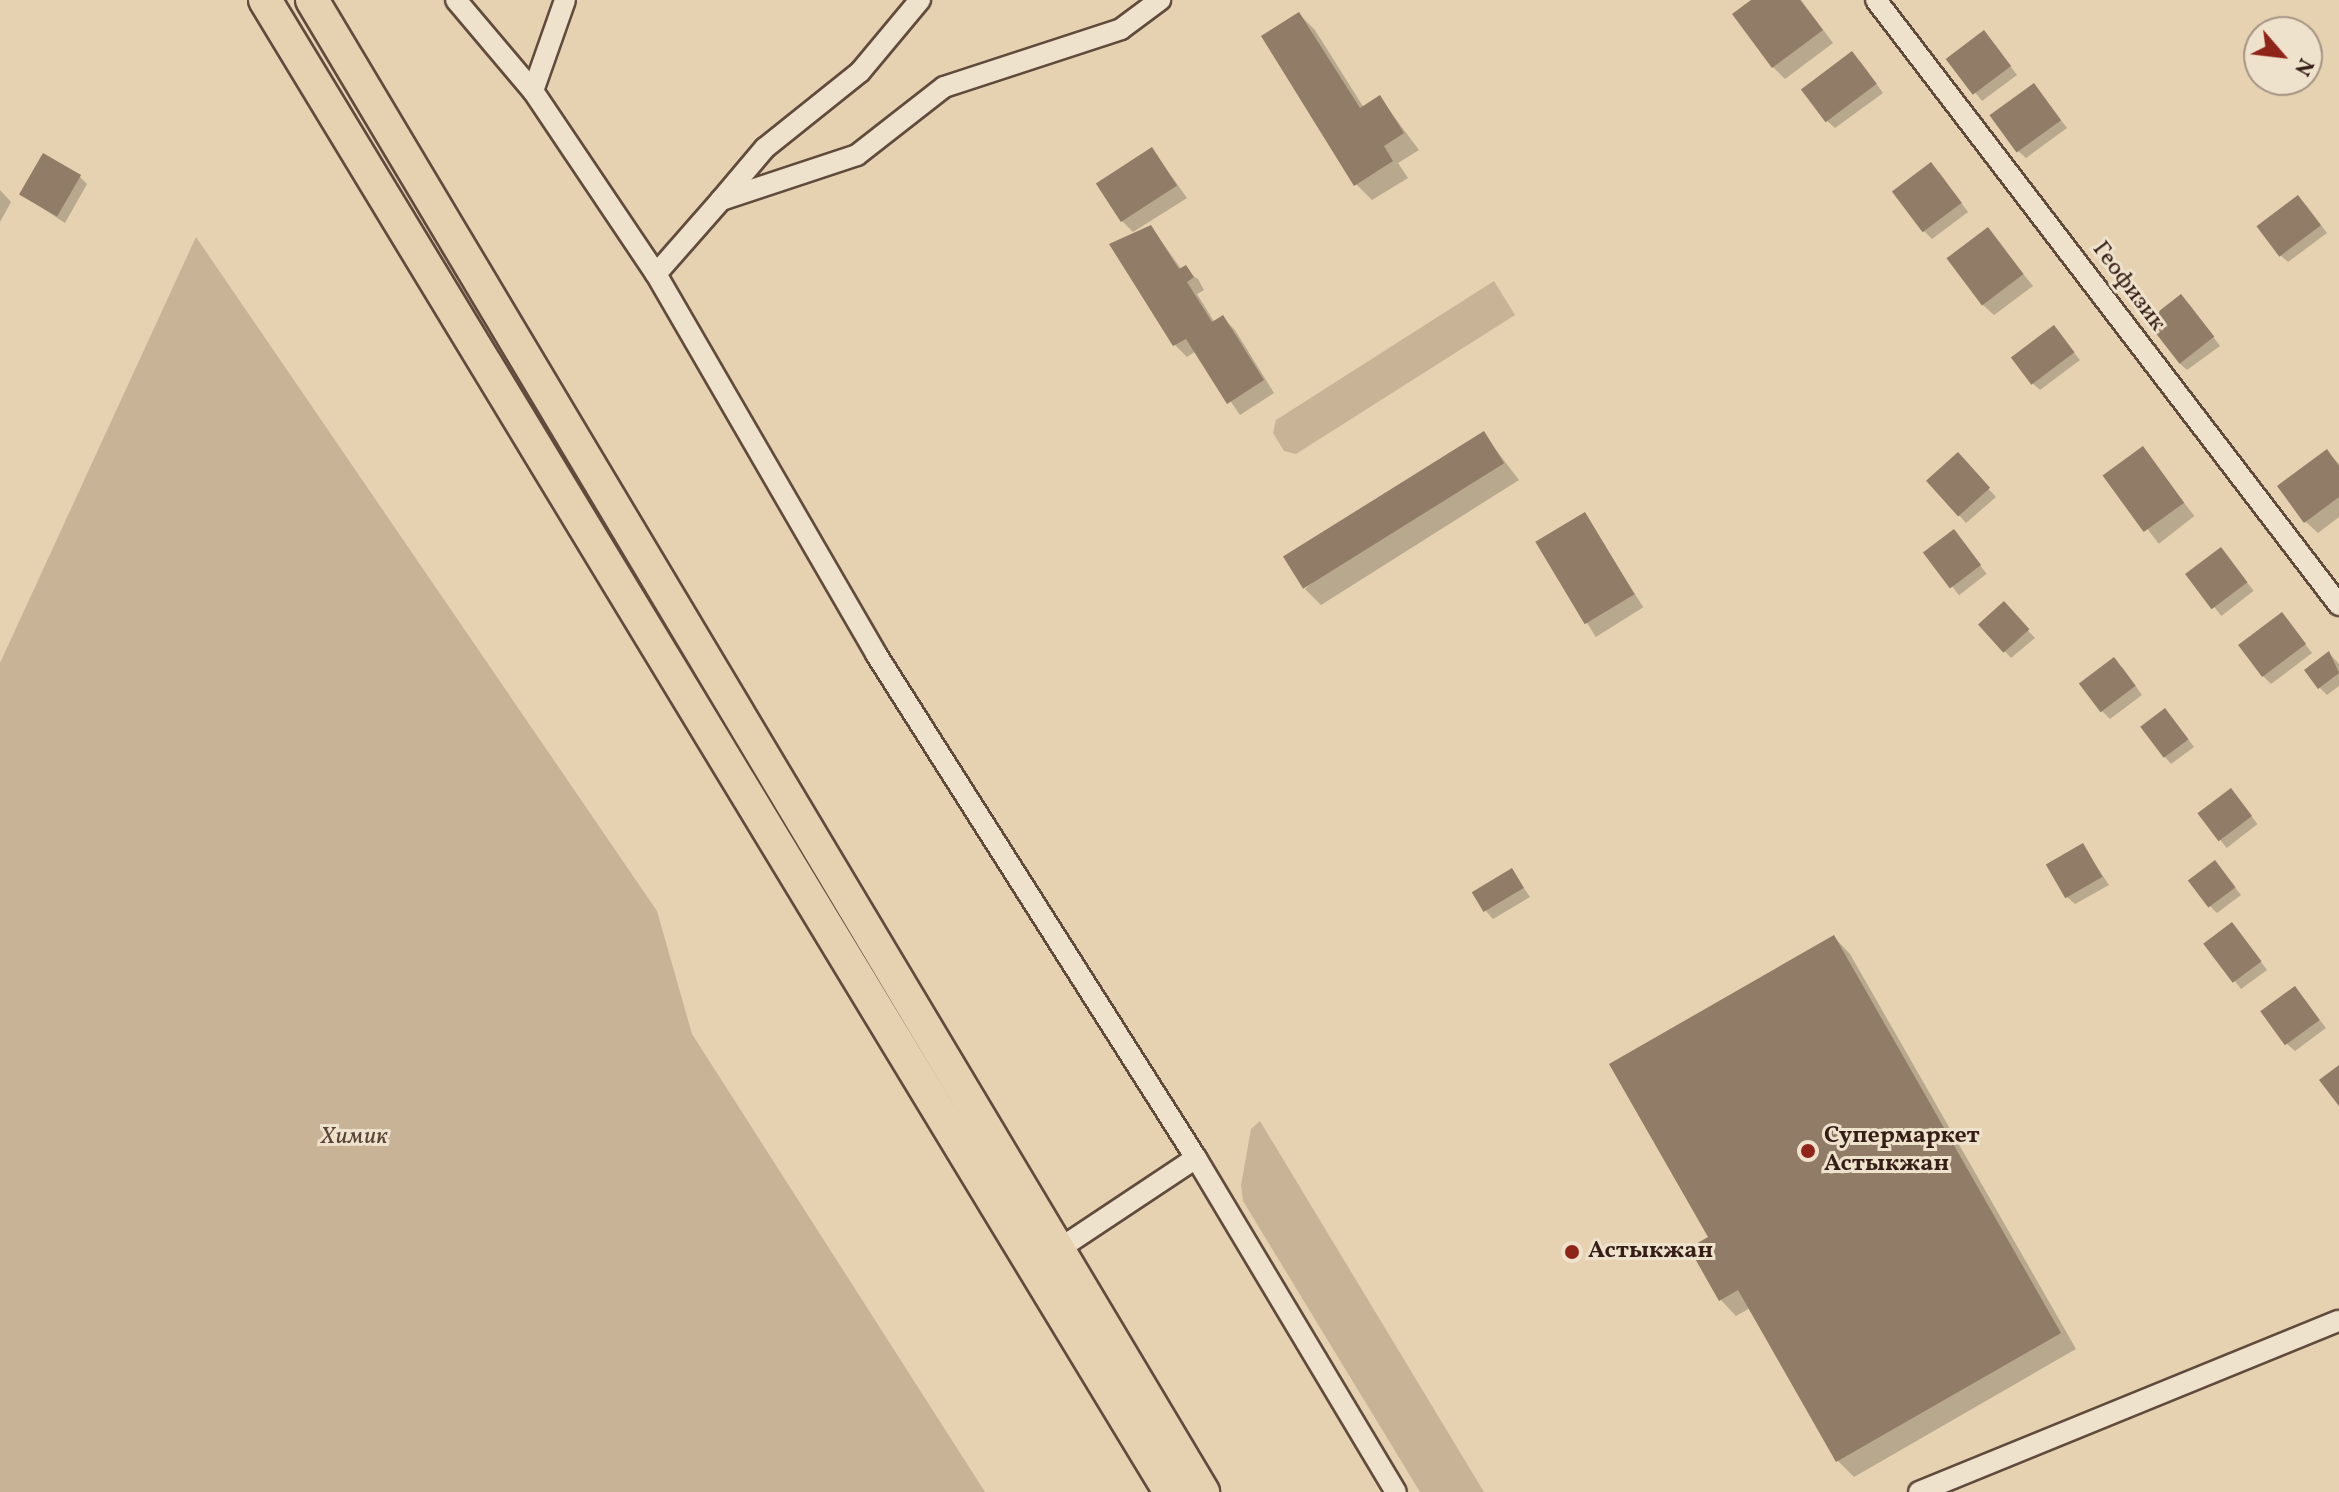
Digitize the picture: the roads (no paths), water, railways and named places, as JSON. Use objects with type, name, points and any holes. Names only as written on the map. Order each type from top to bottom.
[{"type":"highway","points":[[265,0],[1045,1258],[1203,1492]]},
{"type":"highway","points":[[312,0],[1045,1258],[1170,1492]]},
{"type":"street","points":[[456,0],[533,91],[656,274],[876,654],[1196,1158],[1396,1492]]},
{"type":"street","points":[[533,91],[565,0]]},
{"type":"street","points":[[656,274],[765,148],[860,72],[920,0]]},
{"type":"street","points":[[721,200],[857,155],[944,87],[1121,29],[1160,0]]},
{"type":"street","name":"Геофизик","points":[[1876,0],[2339,605]]},
{"type":"street","points":[[1045,1258],[1196,1158]]},
{"type":"street","points":[[1919,1492],[2339,1321]]},
{"type":"place","name":"Супермаркет Астыкжан","points":[[1808,1151]]},
{"type":"place","name":"Астыкжан","points":[[1572,1252]]},
{"type":"park label","name":"Химик","points":[[354,1138]]}]
